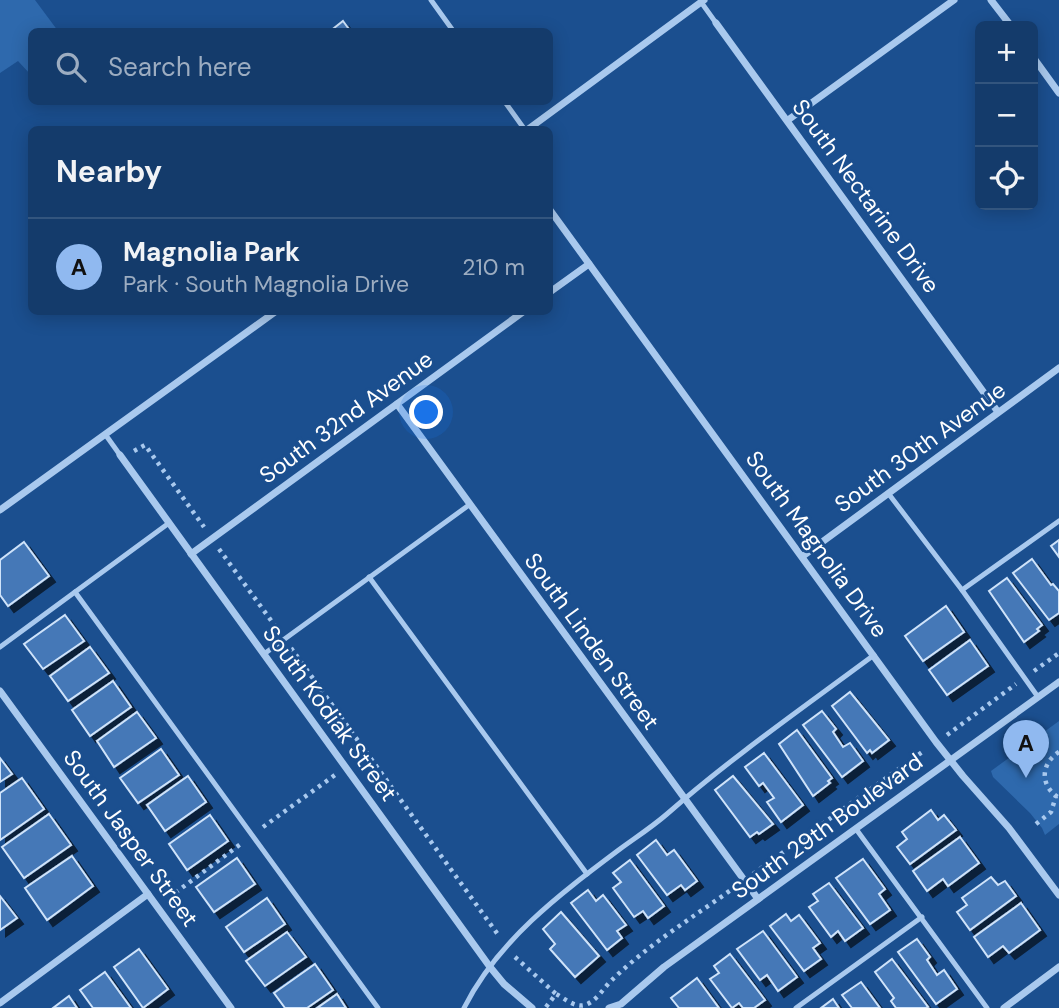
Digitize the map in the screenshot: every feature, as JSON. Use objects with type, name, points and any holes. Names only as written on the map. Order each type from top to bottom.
[{"type":"street","points":[[788,120],[954,0]]},
{"type":"street","points":[[991,0],[1007,21]]},
{"type":"street","points":[[531,126],[702,1]]},
{"type":"street","name":"South Nectarine Drive","points":[[716,23],[998,412]]},
{"type":"street","points":[[1038,64],[1059,93]]},
{"type":"street","name":"South Magnolia Drive","points":[[553,214],[950,761],[1009,828],[1059,895]]},
{"type":"street","points":[[553,290],[589,264]]},
{"type":"street","points":[[0,510],[271,315]]},
{"type":"street","name":"South 32nd Avenue","points":[[191,554],[519,315]]},
{"type":"street","name":"South 30th Avenue","points":[[803,556],[1059,368]]},
{"type":"street","name":"South Linden Street","points":[[397,404],[758,899]]},
{"type":"street","name":"South Kodiak Street","points":[[120,456],[489,967],[532,1008]]},
{"type":"street","name":"South 29th Boulevard","points":[[609,1008],[621,1006],[664,967],[1059,682]]},
{"type":"street","name":"South Jasper Street","points":[[2,696],[231,1008]]},
{"type":"street","points":[[0,1003],[148,894]]},
{"type":"street","points":[[1004,1008],[1059,967]]},
{"type":"lane","points":[[431,0],[451,28]]},
{"type":"lane","name":"South Nectarine Drive","points":[[702,1],[716,23]]},
{"type":"lane","points":[[507,105],[523,126]]},
{"type":"lane","name":"South Kodiak Street","points":[[105,433],[120,456]]},
{"type":"lane","points":[[888,494],[962,590],[1038,697]]},
{"type":"lane","points":[[264,654],[469,505]]},
{"type":"lane","points":[[962,590],[1059,521]]},
{"type":"lane","points":[[0,646],[169,523]]},
{"type":"lane","points":[[369,577],[587,874]]},
{"type":"lane","points":[[75,592],[378,1008]]},
{"type":"lane","points":[[464,1008],[489,967],[506,946],[557,897],[683,798],[874,655]]},
{"type":"lane","points":[[856,829],[987,1008]]},
{"type":"lane","points":[[796,1008],[922,918]]},
{"type":"path","points":[[131,452],[145,445],[204,528]]},
{"type":"path","points":[[219,549],[506,946],[523,966],[556,994],[577,1005],[586,1005],[636,960],[732,889]]},
{"type":"path","points":[[947,734],[968,719]]},
{"type":"path","points":[[754,873],[927,749]]},
{"type":"path","points":[[1036,824],[1051,813],[1058,797],[1050,791],[1044,775],[1050,759],[1059,752]]},
{"type":"path","points":[[160,911],[178,897],[175,893],[339,773]]},
{"type":"path","points":[[548,1003],[556,994]]},
{"type":"shaded area","points":[[0,0],[35,0],[56,28],[28,28],[28,72],[18,61],[0,73]]},
{"type":"shaded area","points":[[1059,721],[1059,824],[1045,835],[1030,813],[993,777],[991,771]]},
{"type":"building","points":[[343,21],[348,28],[334,28]]},
{"type":"building","points":[[1059,540],[1059,557],[1051,546]]},
{"type":"building","points":[[24,542],[49,576],[8,606],[0,595],[0,560]]},
{"type":"building","points":[[1032,559],[1051,585],[1059,591],[1059,613],[1049,620],[1013,573]]},
{"type":"building","points":[[1007,578],[1042,625],[1037,629],[1039,631],[1024,642],[989,591]]},
{"type":"building","points":[[946,606],[964,632],[923,661],[905,636]]},
{"type":"building","points":[[65,615],[84,641],[43,669],[24,644]]},
{"type":"building","points":[[970,640],[988,666],[947,695],[929,670]]},
{"type":"building","points":[[90,647],[109,673],[68,701],[50,676]]},
{"type":"building","points":[[113,681],[131,707],[90,736],[72,710]]},
{"type":"building","points":[[850,692],[889,740],[872,753],[870,750],[867,753],[832,706]]},
{"type":"building","points":[[822,711],[836,729],[833,732],[843,747],[850,743],[863,761],[842,777],[803,725]]},
{"type":"building","points":[[137,712],[156,738],[114,767],[97,741]]},
{"type":"building","points":[[797,730],[832,778],[828,781],[830,783],[813,796],[779,744]]},
{"type":"building","points":[[161,749],[179,775],[138,803],[120,778]]},
{"type":"building","points":[[764,753],[803,805],[781,822],[767,802],[774,798],[763,783],[759,786],[745,767]]},
{"type":"building","points":[[0,758],[12,774],[0,782]]},
{"type":"building","points":[[188,776],[206,802],[165,831],[147,805]]},
{"type":"building","points":[[733,776],[773,824],[759,834],[757,832],[750,837],[715,790]]},
{"type":"building","points":[[22,778],[44,809],[0,840],[0,793]]},
{"type":"building","points":[[931,810],[938,820],[944,815],[956,830],[910,864],[897,847],[907,839],[902,832]]},
{"type":"building","points":[[49,814],[71,845],[24,878],[2,847]]},
{"type":"building","points":[[210,815],[228,841],[187,870],[169,844]]},
{"type":"building","points":[[960,837],[979,863],[948,886],[943,879],[927,891],[913,871]]},
{"type":"building","points":[[656,840],[667,855],[674,850],[697,881],[685,890],[681,885],[667,895],[637,855]]},
{"type":"building","points":[[72,856],[93,886],[47,920],[25,888]]},
{"type":"building","points":[[237,858],[255,884],[214,912],[196,887]]},
{"type":"building","points":[[863,859],[885,889],[879,894],[890,910],[870,924],[836,878]]},
{"type":"building","points":[[630,860],[664,906],[648,918],[643,911],[634,917],[613,888],[621,882],[613,873]]},
{"type":"building","points":[[991,877],[998,885],[1005,881],[1016,896],[970,930],[957,912],[967,905],[962,898]]},
{"type":"building","points":[[829,883],[863,928],[845,941],[838,931],[831,937],[809,907],[818,901],[813,894]]},
{"type":"building","points":[[588,890],[596,901],[603,895],[626,925],[617,931],[622,938],[607,950],[571,903]]},
{"type":"building","points":[[0,896],[17,918],[0,930]]},
{"type":"building","points":[[267,898],[285,924],[244,952],[226,927]]},
{"type":"building","points":[[1021,903],[1040,930],[1009,953],[1003,946],[988,957],[974,937]]},
{"type":"building","points":[[561,912],[599,956],[575,977],[550,949],[555,944],[543,929]]},
{"type":"building","points":[[786,914],[791,921],[799,915],[820,943],[813,948],[821,959],[804,971],[770,926]]},
{"type":"building","points":[[763,931],[797,977],[778,991],[767,975],[760,980],[737,949]]},
{"type":"building","points":[[287,932],[306,957],[265,986],[246,961]]},
{"type":"building","points":[[917,939],[930,957],[927,960],[937,975],[944,970],[957,989],[936,1004],[898,952]]},
{"type":"building","points":[[139,949],[168,989],[143,1008],[114,967]]},
{"type":"building","points":[[730,954],[765,1000],[754,1008],[743,1008],[739,1003],[732,1008],[710,979],[719,973],[714,966]]},
{"type":"building","points":[[892,959],[928,1007],[896,1008],[891,1001],[894,998],[875,972]]},
{"type":"building","points":[[315,964],[333,990],[307,1008],[285,1008],[274,993]]},
{"type":"building","points":[[105,972],[131,1008],[93,1008],[80,990]]},
{"type":"building","points":[[697,978],[719,1008],[679,1008],[671,998]]},
{"type":"building","points":[[861,982],[880,1008],[852,1008],[842,995]]},
{"type":"building","points":[[337,994],[346,1008],[317,1008]]},
{"type":"building","points":[[69,996],[77,1008],[53,1008]]},
{"type":"building","points":[[833,999],[839,1008],[821,1008]]},
{"type":"place","name":"Magnolia Park","points":[[1026,778]]}]
